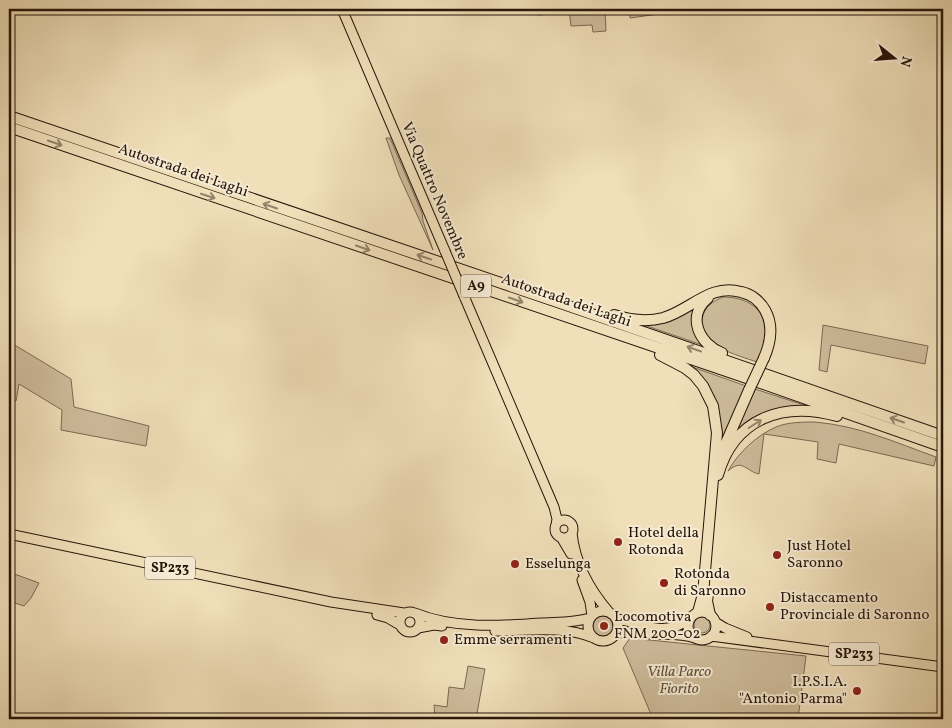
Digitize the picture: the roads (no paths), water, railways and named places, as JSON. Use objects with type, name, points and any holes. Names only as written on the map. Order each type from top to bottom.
[{"type":"highway","name":"Autostrada dei Laghi","points":[[9,116],[557,302],[943,436]]},
{"type":"highway","name":"Autostrada dei Laghi","points":[[9,127],[943,447]]},
{"type":"highway","points":[[557,302],[631,319],[653,320],[672,315],[706,295],[718,291],[732,290],[748,294],[761,303],[769,318],[771,327],[770,343],[722,453],[716,477],[703,594],[694,616]]},
{"type":"highway","points":[[718,291],[704,301],[698,311],[696,324],[701,338],[718,352],[746,363],[766,374]]},
{"type":"highway","points":[[616,334],[639,347],[660,354],[685,368],[703,386],[713,406],[717,433],[716,477],[707,601],[713,619]]},
{"type":"highway","points":[[716,477],[724,457],[739,436],[756,422],[781,412],[813,411],[869,426],[891,429]]},
{"type":"main road","name":"Via Quattro Novembre","points":[[342,9],[554,507]]},
{"type":"main road","points":[[554,507],[573,525],[573,546],[586,578],[595,594],[617,619],[647,627],[668,628],[676,627],[694,616]]},
{"type":"main road","points":[[554,507],[557,519],[556,531],[569,548],[590,602],[591,617],[588,628],[594,638]]},
{"type":"main road","points":[[556,525],[560,521],[566,520]]},
{"type":"main road","points":[[561,537],[568,537],[572,533]]},
{"type":"main road","name":"SP233","points":[[9,534],[331,602],[404,613],[410,612],[430,618],[476,625],[571,622],[591,617],[600,611],[609,612]]},
{"type":"main road","name":"SP233","points":[[331,602],[388,618],[400,625],[404,631],[410,632],[418,628],[434,625],[486,631],[564,629],[577,631],[605,641],[616,634],[632,631],[652,634],[686,635],[703,640],[710,636],[943,666]]},
{"type":"main road","name":"SP233","points":[[694,616],[702,612],[725,628],[764,643]]},
{"type":"main road","points":[[400,625],[400,618],[404,613]]},
{"type":"main road","points":[[415,613],[420,621],[418,628]]},
{"type":"main road","points":[[694,616],[688,623],[689,631],[694,638]]},
{"type":"main road","points":[[616,634],[618,629],[617,619]]},
{"type":"main road","points":[[710,636],[715,630],[713,619]]},
{"type":"place","name":"Hotel della Rotonda","points":[[618,542]]},
{"type":"place","name":"Just Hotel Saronno","points":[[777,555]]},
{"type":"place","name":"Esselunga","points":[[515,564]]},
{"type":"place","name":"Rotonda di Saronno","points":[[664,583]]},
{"type":"place","name":"Distaccamento Provinciale di Saronno","points":[[770,607]]},
{"type":"place","name":"Locomotiva FNM 200-02","points":[[604,626]]},
{"type":"place","name":"Emme serramenti","points":[[444,640]]},
{"type":"place","name":"I.P.S.I.A. \"Antonio Parma\"","points":[[857,691]]},
{"type":"park label","name":"Villa Parco Fiorito","points":[[679,680]]}]
